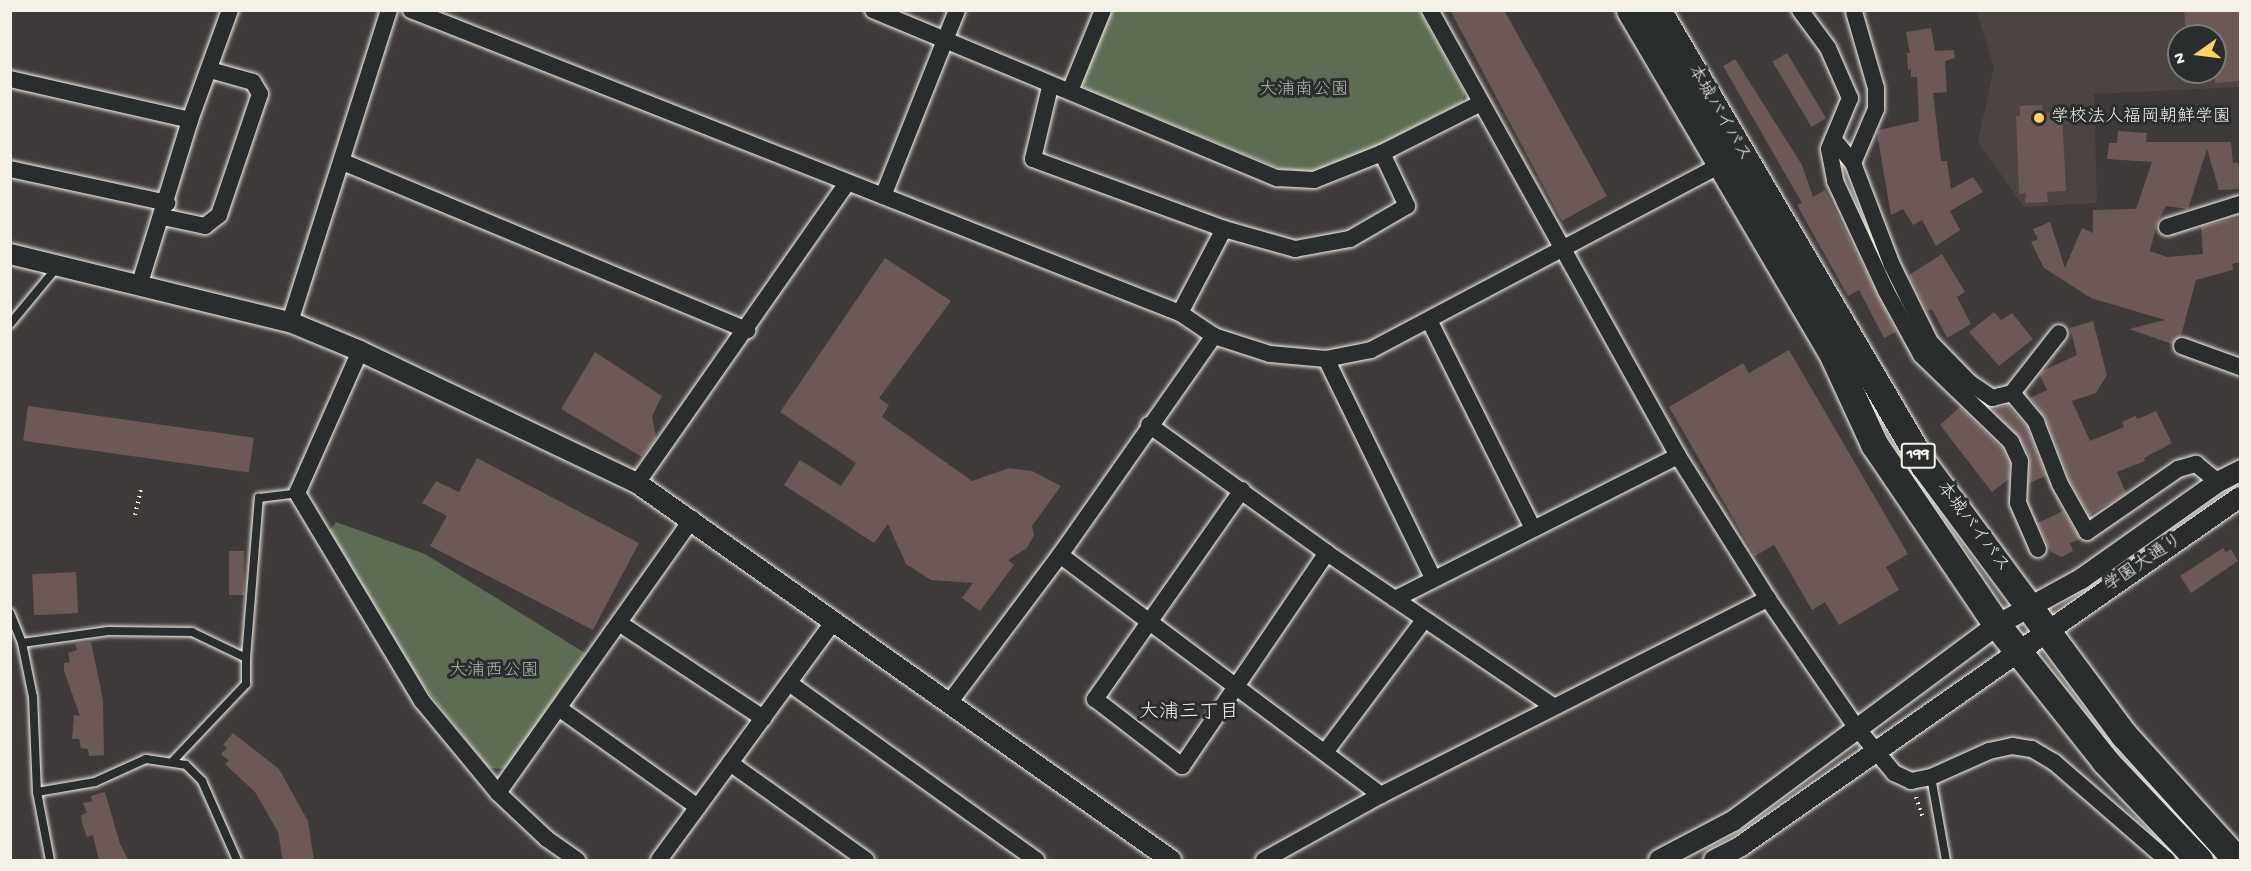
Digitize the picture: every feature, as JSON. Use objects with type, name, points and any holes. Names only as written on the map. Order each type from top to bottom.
[{"type":"highway","name":"本城バイパス","points":[[1630,10],[1724,164],[1834,357],[1874,444],[1997,625],[2105,761],[2199,861]]},
{"type":"highway","name":"本城バイパス","points":[[1657,10],[1924,465],[2030,604],[2124,735],[2237,861]]},
{"type":"street","points":[[140,283],[165,210],[190,120],[230,10]]},
{"type":"street","points":[[290,322],[343,162],[389,10]]},
{"type":"street","points":[[411,10],[1180,313],[1214,336],[1270,354],[1326,359],[1371,350],[1724,164]]},
{"type":"street","points":[[873,10],[1050,87],[1070,91],[1277,178],[1314,180],[1382,153],[1479,104]]},
{"type":"street","points":[[883,196],[957,10]]},
{"type":"street","points":[[1070,91],[1103,10]]},
{"type":"street","points":[[1430,10],[1479,104],[1678,456],[1768,598],[1856,727],[1894,773],[1911,781],[1931,777],[1989,751],[2012,746],[2032,749],[2054,762],[2167,861]]},
{"type":"street","points":[[1800,10],[1828,48],[1850,98],[1828,149],[1835,181],[1886,291],[1921,355],[2011,442],[2016,451],[2020,461],[2018,503],[2038,549]]},
{"type":"street","points":[[1853,163],[1876,109],[1876,88],[1854,12]]},
{"type":"street","points":[[10,169],[165,210],[205,226],[219,215],[260,94],[253,82],[210,70]]},
{"type":"street","points":[[10,79],[190,120]]},
{"type":"street","points":[[1050,87],[1033,159],[1224,229],[1295,249],[1350,239],[1407,206],[1382,153]]},
{"type":"street","points":[[1833,140],[1853,163],[1892,265],[1930,342],[1970,383],[1992,398],[2012,393],[2059,333]]},
{"type":"street","points":[[343,162],[747,330]]},
{"type":"street","points":[[637,483],[747,330],[847,183]]},
{"type":"street","points":[[2167,227],[2241,204]]},
{"type":"street","points":[[1180,313],[1224,229]]},
{"type":"street","points":[[10,254],[140,283],[290,322],[360,351],[637,483],[692,519],[1171,861]]},
{"type":"street","points":[[1429,320],[1532,527]]},
{"type":"street","points":[[949,703],[1060,555],[1149,425],[1214,336]]},
{"type":"street","points":[[2182,346],[2241,367]]},
{"type":"street","points":[[360,351],[297,492],[422,701],[498,792],[547,839],[577,861]]},
{"type":"street","points":[[1326,359],[1433,578]]},
{"type":"street","points":[[2012,393],[2036,422],[2060,484],[2087,532],[2178,469],[2196,464],[2218,482]]},
{"type":"street","points":[[1149,425],[1327,553],[1554,706]]},
{"type":"street","points":[[1395,599],[1532,527],[1678,456]]},
{"type":"street","points":[[1659,861],[1733,821],[1856,727],[1997,625],[2030,604],[2081,579],[2218,482],[2241,471]]},
{"type":"street","points":[[1242,490],[1095,699],[1182,766],[1327,553]]},
{"type":"street","name":"学園大通り","points":[[1714,861],[1742,846],[2048,630],[2241,498]]},
{"type":"street","points":[[498,792],[560,709],[692,519]]},
{"type":"street","points":[[1060,555],[1149,624],[1326,751],[1382,795]]},
{"type":"street","points":[[1264,861],[1382,795],[1768,598]]},
{"type":"street","points":[[1326,751],[1424,620]]},
{"type":"street","points":[[659,861],[834,621]]},
{"type":"street","points":[[620,623],[763,718]]},
{"type":"street","points":[[789,683],[1036,861]]},
{"type":"street","points":[[560,709],[698,807]]},
{"type":"street","points":[[730,763],[866,861]]},
{"type":"lane","points":[[10,324],[58,266]]},
{"type":"lane","points":[[173,761],[246,684],[246,658],[259,498],[297,492]]},
{"type":"lane","points":[[10,613],[22,643],[33,698],[37,792],[51,861]]},
{"type":"lane","points":[[22,643],[108,631],[192,632],[246,658]]},
{"type":"lane","points":[[37,792],[95,782],[146,759],[173,761],[186,765],[202,781],[237,861]]},
{"type":"lane","points":[[1931,777],[1946,861]]},
{"type":"path","points":[[135,515],[141,490]]},
{"type":"shaded area","name":"学校法人福岡朝鮮学園","points":[[1976,11],[2240,11],[2240,87],[2094,94],[2097,203],[2024,207],[1978,142],[1994,67]]},
{"type":"green space","name":"大浦南公園","points":[[1419,10],[1465,93],[1462,102],[1349,161],[1313,172],[1281,169],[1086,89],[1082,81],[1111,11]]},
{"type":"green space","name":"大浦西公園","points":[[336,522],[425,554],[585,653],[506,769],[489,768],[421,683],[330,531]]},
{"type":"building","points":[[1450,10],[1504,10],[1607,196],[1562,221]]},
{"type":"building","points":[[2184,10],[2241,10],[2241,81],[2227,82],[2227,24],[2185,24]]},
{"type":"building","points":[[1931,28],[1935,51],[1954,50],[1955,58],[1945,61],[1947,92],[1933,93],[1941,161],[1947,161],[1951,189],[1973,177],[1983,192],[1950,211],[1960,230],[1936,246],[1922,220],[1913,225],[1903,209],[1891,215],[1877,134],[1879,130],[1919,121],[1917,77],[1911,77],[1911,69],[1908,70],[1907,53],[1910,53],[1906,32]]},
{"type":"building","points":[[1787,53],[1826,118],[1812,127],[1772,62]]},
{"type":"building","points":[[1735,59],[1802,165],[1813,197],[1825,190],[1896,332],[1884,338],[1859,290],[1848,296],[1797,205],[1802,203],[1723,66]]},
{"type":"building","points":[[2042,105],[2043,113],[2062,112],[2066,191],[2047,192],[2048,202],[2025,203],[2026,193],[2019,194],[2016,116],[2020,116],[2020,106]]},
{"type":"building","points":[[2118,131],[2147,133],[2146,142],[2231,142],[2233,163],[2237,162],[2241,169],[2241,189],[2219,190],[2207,149],[2188,209],[2166,206],[2157,224],[2150,251],[2167,257],[2203,254],[2201,227],[2241,217],[2241,262],[2232,264],[2233,270],[2196,280],[2181,336],[2172,344],[2129,329],[2165,320],[2091,298],[2044,268],[2031,242],[2038,239],[2033,229],[2050,222],[2065,268],[2082,228],[2093,233],[2093,210],[2136,209],[2152,162],[2107,159],[2109,143],[2117,143]]},
{"type":"building","points":[[1942,254],[1965,292],[1957,297],[1971,324],[1947,338],[1932,309],[1927,311],[1909,275]]},
{"type":"building","points":[[885,258],[951,301],[879,398],[889,405],[882,417],[972,481],[1009,468],[1032,471],[1061,486],[1032,526],[1034,535],[1027,548],[1008,560],[1014,565],[980,611],[962,598],[973,583],[931,580],[906,564],[888,524],[874,543],[784,485],[800,460],[841,486],[856,463],[780,412]]},
{"type":"building","points":[[1994,312],[2001,320],[2012,313],[2033,339],[1999,366],[1969,332]]},
{"type":"building","points":[[2093,321],[2107,375],[2096,393],[2072,401],[2090,441],[2124,427],[2122,422],[2135,416],[2138,419],[2156,411],[2172,443],[2144,458],[2145,461],[2117,472],[2126,493],[2089,515],[2070,480],[2046,418],[2030,398],[2047,390],[2040,375],[2042,371],[2077,355],[2070,328]]},
{"type":"building","points":[[1789,350],[1908,554],[1886,567],[1899,590],[1839,625],[1825,602],[1812,610],[1774,545],[1755,556],[1669,407],[1743,363],[1749,373]]},
{"type":"building","points":[[595,352],[662,396],[652,416],[656,438],[642,457],[561,409]]},
{"type":"building","points":[[2007,405],[2027,427],[2046,476],[2029,483],[2030,457],[2020,438],[1993,410]]},
{"type":"building","points":[[28,406],[254,438],[249,472],[23,441]]},
{"type":"building","points":[[1960,407],[2002,448],[2009,463],[2009,479],[1992,492],[1940,425]]},
{"type":"building","points":[[477,458],[639,543],[593,630],[430,546],[447,516],[422,503],[436,481],[459,492]]},
{"type":"building","points":[[2063,511],[2080,539],[2070,543],[2073,551],[2062,557],[2051,552],[2038,523]]},
{"type":"building","points":[[2223,548],[2226,552],[2231,549],[2238,561],[2191,593],[2180,576]]},
{"type":"building","points":[[229,551],[244,551],[244,595],[229,595]]},
{"type":"building","points":[[76,572],[78,613],[34,615],[32,574]]},
{"type":"building","points":[[91,642],[103,700],[104,755],[89,756],[88,749],[81,748],[79,739],[72,739],[74,715],[80,716],[64,671],[64,663],[70,662],[68,653],[77,650],[75,644]]},
{"type":"building","points":[[233,733],[279,769],[308,821],[314,861],[283,861],[278,832],[255,792],[225,764],[229,761],[221,754],[227,748],[223,745]]},
{"type":"building","points":[[105,792],[120,844],[129,861],[99,861],[93,835],[87,837],[82,823],[81,815],[87,813],[83,803],[92,801],[91,796]]},
{"type":"place","name":"学校法人福岡朝鮮学園","points":[[2039,118]]},
{"type":"district","name":"大浦三丁目","points":[[1189,713]]}]
